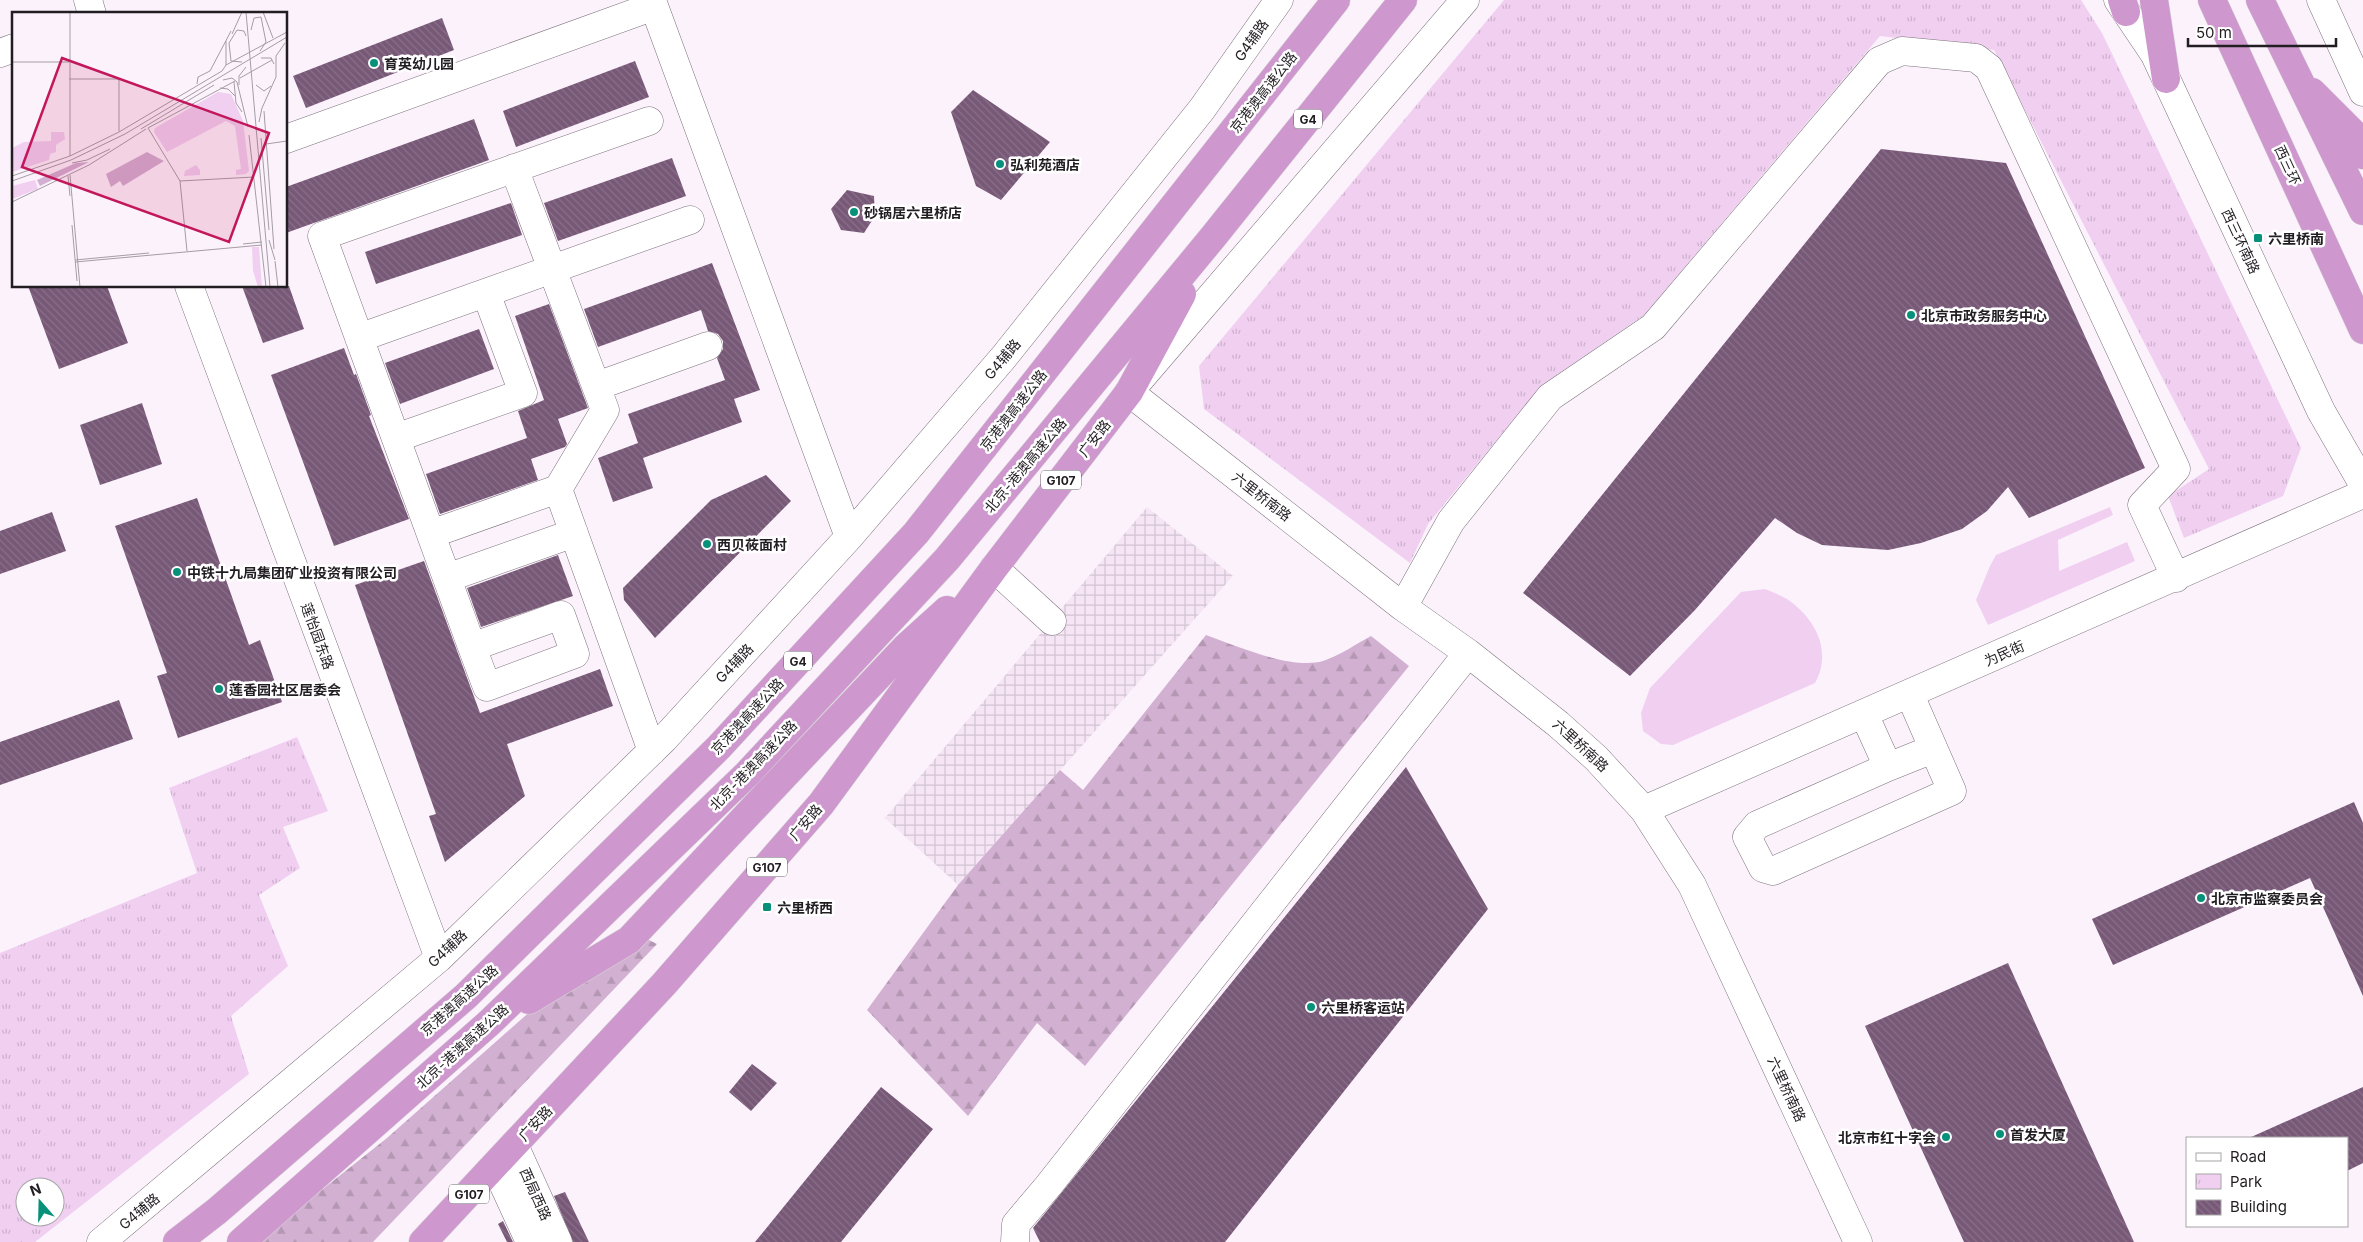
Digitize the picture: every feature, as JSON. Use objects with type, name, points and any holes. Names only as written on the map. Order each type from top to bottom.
[{"type":"highway","name":"京港澳高速公路","points":[[176,1242],[217,1211],[466,996],[719,747],[916,533],[1336,0]]},
{"type":"highway","name":"G4","points":[[1213,237],[1403,0]]},
{"type":"highway","points":[[2154,0],[2166,78]]},
{"type":"highway","name":"西三环","points":[[2212,0],[2363,330]]},
{"type":"highway","points":[[2260,0],[2363,211]]},
{"type":"highway","points":[[2295,75],[2352,132],[2363,156]]},
{"type":"highway","name":"G107","points":[[1129,392],[1213,237]]},
{"type":"highway","name":"北京-港澳高速公路","points":[[241,1242],[489,1023],[747,774],[947,559],[1213,237]]},
{"type":"highway","name":"广安路","points":[[423,1242],[670,977],[821,804],[994,568],[1129,392]]},
{"type":"highway","points":[[489,1023],[629,940],[904,648],[994,568]]},
{"type":"street","name":"G4辅路","points":[[101,1242],[439,958],[652,751],[849,537],[1003,358],[1202,109],[1279,0]]},
{"type":"street","points":[[1129,392],[1465,0]]},
{"type":"street","points":[[2321,0],[2363,92]]},
{"type":"street","name":"西三环南路","points":[[2122,4],[2155,55],[2321,411],[2363,484]]},
{"type":"street","points":[[288,138],[654,6],[849,537]]},
{"type":"street","points":[[0,53],[12,49]]},
{"type":"street","points":[[1404,607],[1451,521],[1550,397],[1653,327],[1879,61],[1902,51],[1976,58],[1989,68],[2176,469],[2142,505],[2176,578]]},
{"type":"street","points":[[472,647],[561,615],[575,654],[487,686],[472,647],[322,236],[649,120]]},
{"type":"street","points":[[431,534],[558,488],[605,410],[514,168]]},
{"type":"street","points":[[359,338],[690,220]]},
{"type":"street","name":"莲怡园东路","points":[[190,288],[439,958]]},
{"type":"street","points":[[396,438],[523,393],[486,293]]},
{"type":"street","points":[[597,386],[708,346]]},
{"type":"street","name":"六里桥南路","points":[[1129,392],[1404,607],[1468,653],[1558,724],[1603,765],[1644,810],[1692,885],[1858,1242]]},
{"type":"street","points":[[558,488],[652,751]]},
{"type":"street","name":"为民街","points":[[1644,810],[1910,695],[2363,494]]},
{"type":"street","points":[[447,578],[574,533]]},
{"type":"street","points":[[994,568],[1052,620]]},
{"type":"street","points":[[1015,1242],[1016,1224],[1056,1177],[1468,653]]},
{"type":"street","points":[[1910,695],[1952,791],[1773,871],[1763,868],[1747,837],[1758,825],[1933,749]]},
{"type":"street","points":[[1864,714],[1888,767]]},
{"type":"street","name":"西局西路","points":[[514,1145],[558,1242]]},
{"type":"street","name":"西局西路","points":[[495,1166],[530,1242]]},
{"type":"shaded area","points":[[1147,507],[1233,576],[958,885],[885,818]]},
{"type":"green space","points":[[1504,0],[2081,0],[2102,33],[2301,448],[2283,496],[2184,538],[2168,496],[2209,469],[1994,50],[1880,36],[1644,315],[1542,385],[1428,524],[1410,563],[1204,409],[1199,366]]},
{"type":"green space","points":[[2110,507],[2113,515],[2058,540],[2059,571],[2127,542],[2135,561],[1988,625],[1976,600],[1996,555]]},
{"type":"green space","points":[[1765,589],[1787,599],[1813,625],[1821,647],[1822,659],[1815,683],[1673,745],[1661,744],[1643,731],[1641,713],[1650,688],[1741,592]]},
{"type":"green space","points":[[1206,635],[1264,656],[1280,660],[1310,663],[1329,659],[1371,636],[1409,666],[1085,1066],[1037,1023],[968,1116],[867,1010],[958,885],[1060,770],[1083,790]]},
{"type":"green space","points":[[297,737],[328,811],[283,827],[300,868],[259,895],[288,966],[231,1016],[249,1074],[65,1218],[65,1177],[15,1177],[15,1227],[54,1227],[35,1242],[0,1242],[0,953],[197,873],[169,788]]},
{"type":"green space","points":[[643,937],[657,944],[373,1242],[256,1242],[387,1138],[533,1009]]},
{"type":"building","name":"育英幼儿园","points":[[442,18],[454,50],[306,108],[293,76]]},
{"type":"building","points":[[635,61],[649,97],[516,147],[503,111]]},
{"type":"building","name":"弘利苑酒店","points":[[973,90],[1050,142],[1001,200],[976,186],[951,112]]},
{"type":"building","points":[[474,119],[489,160],[288,232],[288,186]]},
{"type":"building","name":"北京市政务服务中心","points":[[1881,149],[2006,163],[2145,468],[2029,518],[2008,487],[1987,511],[1962,529],[1921,543],[1888,550],[1822,545],[1797,533],[1775,518],[1695,610],[1630,676],[1523,593]]},
{"type":"building","points":[[672,158],[686,196],[558,241],[544,203]]},
{"type":"building","name":"砂锅居六里桥店","points":[[847,190],[874,196],[875,216],[864,233],[841,230],[831,209]]},
{"type":"building","points":[[511,203],[522,235],[376,284],[365,252]]},
{"type":"building","points":[[712,263],[760,390],[734,399],[742,422],[643,458],[653,488],[613,502],[598,458],[638,443],[628,414],[725,380],[717,358],[723,349],[723,341],[718,334],[708,331],[701,310],[598,347],[584,309]]},
{"type":"building","points":[[289,286],[304,329],[263,343],[243,288],[288,288]]},
{"type":"building","points":[[29,288],[108,288],[128,343],[59,369]]},
{"type":"building","points":[[549,304],[588,408],[558,419],[567,444],[565,447],[531,459],[538,480],[440,514],[426,474],[527,438],[518,411],[544,400],[515,316]]},
{"type":"building","points":[[479,329],[494,369],[400,404],[385,363]]},
{"type":"building","points":[[344,348],[354,375],[356,374],[371,415],[369,416],[409,519],[334,546],[271,375]]},
{"type":"building","points":[[142,403],[162,464],[100,485],[80,425]]},
{"type":"building","name":"西贝莜面村","points":[[766,475],[791,501],[655,638],[624,600],[623,588],[711,500]]},
{"type":"building","points":[[197,498],[249,645],[260,640],[282,702],[178,738],[157,676],[167,673],[115,526]]},
{"type":"building","points":[[52,512],[66,551],[0,574],[0,531]]},
{"type":"building","points":[[558,555],[573,596],[481,627],[467,588]]},
{"type":"building","points":[[424,561],[480,713],[600,669],[613,706],[507,744],[525,796],[445,862],[429,816],[436,814],[355,585]]},
{"type":"building","points":[[119,700],[133,739],[0,785],[0,742]]},
{"type":"building","name":"六里桥客运站","points":[[1406,767],[1488,909],[1225,1242],[1040,1242],[1033,1228]]},
{"type":"building","name":"北京市监察委员会","points":[[2354,802],[2363,823],[2363,996],[2310,878],[2113,965],[2092,919]]},
{"type":"building","name":"首发大厦","points":[[2008,963],[2134,1242],[1964,1242],[1865,1026]]},
{"type":"building","points":[[752,1064],[777,1083],[751,1111],[729,1092]]},
{"type":"building","points":[[881,1087],[933,1129],[841,1242],[755,1242]]},
{"type":"building","points":[[2363,1087],[2363,1163],[2348,1170],[2348,1137],[2251,1137]]},
{"type":"building","points":[[565,1192],[589,1242],[573,1242],[554,1196]]},
{"type":"building","points":[[503,1221],[513,1242],[507,1242],[498,1224]]},
{"type":"place","name":"育英幼儿园","points":[[374,63]]},
{"type":"place","name":"弘利苑酒店","points":[[1000,164]]},
{"type":"place","name":"砂锅居六里桥店","points":[[854,212]]},
{"type":"place","name":"六里桥南","points":[[2258,238]]},
{"type":"place","name":"北京市政务服务中心","points":[[1911,315]]},
{"type":"place","name":"西贝莜面村","points":[[707,544]]},
{"type":"place","name":"中铁十九局集团矿业投资有限公司","points":[[177,572]]},
{"type":"place","name":"莲香园社区居委会","points":[[219,689]]},
{"type":"place","name":"北京市监察委员会","points":[[2201,898]]},
{"type":"place","name":"六里桥西","points":[[767,907]]},
{"type":"place","name":"六里桥客运站","points":[[1311,1007]]},
{"type":"place","name":"首发大厦","points":[[2000,1134]]},
{"type":"place","name":"北京市红十字会","points":[[1946,1137]]}]
